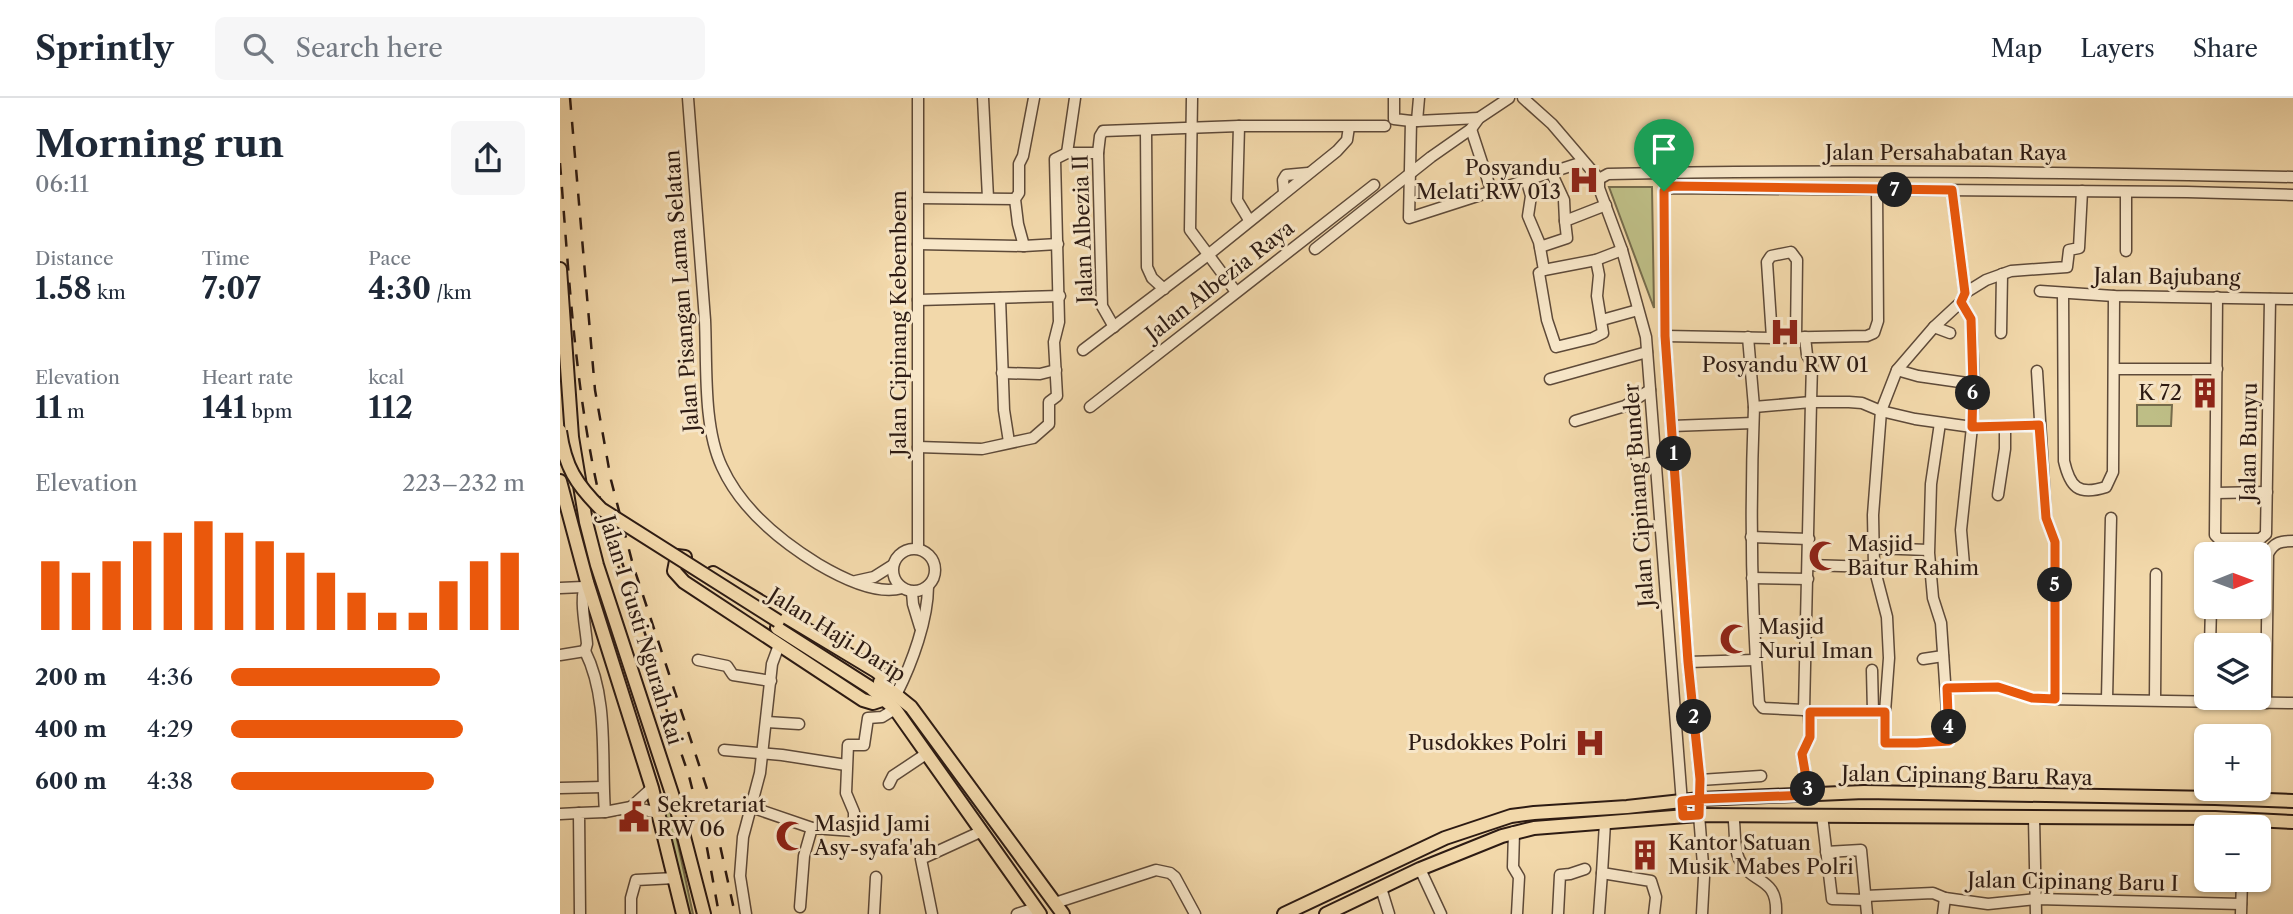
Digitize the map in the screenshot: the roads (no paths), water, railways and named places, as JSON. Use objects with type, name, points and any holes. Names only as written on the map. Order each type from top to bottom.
[{"type":"main road","name":"Jalan I Gusti Ngurah Rai","points":[[560,269],[572,437],[580,490],[597,565],[676,806],[704,914]]},
{"type":"main road","name":"Jalan Haji Darip","points":[[560,431],[571,474],[601,509],[778,625]]},
{"type":"main road","name":"Jalan Haji Darip","points":[[560,461],[574,488],[594,508],[911,707],[1063,914]]},
{"type":"main road","name":"Jalan I Gusti Ngurah Rai","points":[[560,481],[585,584],[652,788],[683,914]]},
{"type":"main road","points":[[682,555],[881,674],[889,693],[873,703],[863,700],[684,582],[674,571],[677,556],[682,555]]},
{"type":"main road","points":[[603,634],[618,628]]},
{"type":"main road","name":"Jalan Haji Darip","points":[[889,693],[895,709],[1038,911]]},
{"type":"main road","name":"Jalan Cipinang Baru Raya","points":[[1284,914],[1445,838],[1511,816],[1700,799],[1864,792],[2293,801]]},
{"type":"main road","name":"Jalan Cipinang Baru Raya","points":[[1340,910],[1420,869],[1514,832],[1534,828],[1699,815],[2194,822]]},
{"type":"main road","name":"Jalan Cipinang Baru Raya","points":[[2271,822],[2293,822]]},
{"type":"main road","points":[[1340,910],[1343,887]]},
{"type":"main road","points":[[1325,895],[1340,910]]},
{"type":"street","name":"Jalan Pisangan Lama Selatan","points":[[688,98],[709,418],[718,458],[738,494],[776,535],[824,567],[855,581],[886,590],[907,590]]},
{"type":"street","name":"Jalan Cipinang Kebembem","points":[[918,98],[918,548]]},
{"type":"street","points":[[983,98],[988,198]]},
{"type":"street","points":[[1024,246],[1015,199],[1019,193],[1019,164],[1023,156],[1034,98]]},
{"type":"street","points":[[1067,153],[1075,98]]},
{"type":"street","points":[[1192,98],[1190,230],[1236,292]]},
{"type":"street","points":[[1394,98],[1394,120],[1479,118]]},
{"type":"street","points":[[1419,98],[1414,121],[1409,218],[1583,162]]},
{"type":"street","points":[[1315,249],[1471,129],[1479,118],[1509,98]]},
{"type":"street","points":[[1523,98],[1552,124],[1599,179]]},
{"type":"street","points":[[1239,126],[1237,200],[1249,220]]},
{"type":"street","points":[[1164,289],[1147,267],[1146,130],[1239,126],[1385,126]]},
{"type":"street","points":[[1083,350],[1208,255],[1343,146],[1349,127]]},
{"type":"street","points":[[1471,129],[1492,193]]},
{"type":"street","name":"Jalan Albezia II","points":[[1114,327],[1102,306],[1098,153],[1100,136],[1105,130],[1146,130]]},
{"type":"street","points":[[918,447],[982,449],[1036,436],[1049,425],[1049,401],[1057,396],[1054,342],[1059,322],[1060,296],[1055,159],[1067,153],[1098,153]]},
{"type":"street","points":[[1766,170],[1767,188]]},
{"type":"street","name":"Jalan Persahabatan Raya","points":[[1599,179],[1608,174],[1766,170],[2293,177]]},
{"type":"street","points":[[1540,247],[1567,238],[1564,200],[1552,174]]},
{"type":"street","points":[[2224,176],[2224,194]]},
{"type":"street","name":"Jalan Cipinang Bunder","points":[[1599,179],[1599,188],[1622,250],[1644,329],[1683,816]]},
{"type":"street","points":[[1527,182],[1531,196],[1528,216],[1540,247],[1544,270]]},
{"type":"street","name":"Jalan Albezia Raya","points":[[1090,407],[1374,185]]},
{"type":"street","name":"Jalan Persahabatan Raya","points":[[1664,191],[1674,186],[2293,195]]},
{"type":"street","points":[[1665,336],[1867,336],[1877,329],[1877,190]]},
{"type":"street","points":[[1930,568],[1960,568],[1964,565],[1961,530],[1972,427],[1971,319],[1963,297],[1952,190]]},
{"type":"street","name":"Jalan Cipinang Bunder","points":[[1664,191],[1665,336],[1682,589],[1700,779],[1699,815],[1704,877],[1702,914]]},
{"type":"street","points":[[1940,423],[1931,484],[1928,550],[1933,598],[1941,624],[1950,738],[1948,742],[1885,743],[1889,658],[1887,617],[1874,567],[1873,515],[1881,411],[1897,370],[1963,297],[2002,274],[2067,267],[2069,250],[2079,248],[2082,191]]},
{"type":"street","points":[[2126,192],[2126,251]]},
{"type":"street","points":[[918,198],[1015,199]]},
{"type":"street","points":[[1565,221],[1606,205]]},
{"type":"street","points":[[918,244],[1058,244]]},
{"type":"street","points":[[1596,260],[1597,296],[1603,333],[1555,346],[1547,320],[1539,273],[1596,260],[1622,250]]},
{"type":"street","points":[[1772,338],[1768,262],[1771,256],[1791,252],[1797,260],[1801,337],[1812,364],[1807,711],[1810,737],[1802,754],[1809,795]]},
{"type":"street","points":[[2001,333],[2002,274]]},
{"type":"street","name":"Jalan Bajubang","points":[[2040,291],[2114,296],[2293,299]]},
{"type":"street","points":[[2063,293],[2064,461],[2069,482],[2078,489],[2102,488],[2106,486],[2113,472],[2116,369],[2114,296]]},
{"type":"street","points":[[918,300],[1060,296]]},
{"type":"street","points":[[2217,297],[2216,493],[2267,492]]},
{"type":"street","points":[[1000,298],[1002,373],[1009,442]]},
{"type":"street","name":"Jalan Bunyu","points":[[2216,493],[2217,538],[2265,537],[2270,299]]},
{"type":"street","points":[[1602,320],[1638,310]]},
{"type":"street","points":[[1934,327],[1950,333]]},
{"type":"street","points":[[1748,337],[1754,407],[1751,537],[1759,706],[1807,711],[1885,712]]},
{"type":"street","points":[[1550,379],[1647,352]]},
{"type":"street","points":[[2116,369],[2217,369]]},
{"type":"street","points":[[1002,373],[1040,374],[1056,370]]},
{"type":"street","points":[[1897,370],[1973,384]]},
{"type":"street","points":[[2037,371],[2046,518],[2055,542],[2055,699]]},
{"type":"street","points":[[1575,421],[1625,406],[1650,390]]},
{"type":"street","points":[[1754,407],[1811,402],[1862,403],[1881,411],[1972,427],[2039,425]]},
{"type":"street","points":[[1672,426],[1753,423]]},
{"type":"street","points":[[1997,495],[2005,449],[2005,426]]},
{"type":"street","points":[[1634,444],[1639,465],[1656,462]]},
{"type":"street","points":[[2107,699],[2111,518]]},
{"type":"street","points":[[1751,537],[1808,539]]},
{"type":"street","points":[[2266,633],[2267,554],[2279,541],[2293,541]]},
{"type":"street","points":[[855,581],[874,578],[893,565],[902,552],[918,548],[927,552],[933,560],[936,569],[934,578],[921,591],[907,590]]},
{"type":"street","points":[[1874,548],[1928,550]]},
{"type":"street","points":[[1662,556],[1674,562],[1680,553]]},
{"type":"street","points":[[893,565],[893,574],[907,590],[920,628]]},
{"type":"street","points":[[1808,565],[1874,567]]},
{"type":"street","points":[[2155,700],[2156,574]]},
{"type":"street","points":[[1752,578],[1808,579]]},
{"type":"street","points":[[1665,589],[1669,583],[1675,581],[1680,583],[1682,589]]},
{"type":"street","points":[[560,588],[585,584],[585,651],[600,694],[605,812]]},
{"type":"street","points":[[889,693],[909,668],[928,605],[928,586]]},
{"type":"street","points":[[746,914],[740,876],[743,837],[763,754],[772,664],[779,645]]},
{"type":"street","points":[[560,655],[585,651]]},
{"type":"street","points":[[1923,659],[1943,656]]},
{"type":"street","points":[[698,660],[727,666],[733,675],[771,681]]},
{"type":"street","points":[[1688,662],[1755,660]]},
{"type":"street","points":[[1872,670],[1873,712]]},
{"type":"street","points":[[1947,688],[1998,687],[2032,698],[2194,699]]},
{"type":"street","points":[[2271,703],[2293,703]]},
{"type":"street","points":[[751,805],[812,828],[854,831],[854,812],[846,793],[848,745],[865,744],[868,718],[881,718],[895,709]]},
{"type":"street","points":[[767,722],[799,724]]},
{"type":"street","points":[[724,750],[846,765]]},
{"type":"street","points":[[889,784],[893,776],[926,754]]},
{"type":"street","points":[[1700,779],[1761,776]]},
{"type":"street","points":[[560,788],[603,787]]},
{"type":"street","points":[[631,807],[652,788]]},
{"type":"street","points":[[560,814],[605,812],[631,807],[659,813]]},
{"type":"street","points":[[579,813],[580,914]]},
{"type":"street","points":[[1733,815],[1737,855],[1747,870],[1773,889],[1777,900],[1776,914]]},
{"type":"street","points":[[1822,815],[1826,852],[1861,850],[1867,914]]},
{"type":"street","points":[[2034,818],[2036,914]]},
{"type":"street","points":[[1599,914],[1605,823]]},
{"type":"street","points":[[800,907],[804,856],[812,828]]},
{"type":"street","points":[[932,914],[921,859],[980,832]]},
{"type":"street","points":[[1514,832],[1513,867],[1519,877],[1517,914]]},
{"type":"street","name":"Jalan Cipinang Baru I","points":[[1826,852],[1832,899],[1933,892],[1945,898],[1988,904],[2037,899],[2241,909]]},
{"type":"street","points":[[1420,869],[1441,914]]},
{"type":"street","points":[[1558,914],[1560,874],[1585,869]]},
{"type":"street","points":[[1055,903],[1156,870],[1175,877],[1195,914]]},
{"type":"street","points":[[1602,873],[1651,881],[1656,897],[1654,914]]},
{"type":"street","points":[[874,914],[876,877]]},
{"type":"street","points":[[631,914],[636,880],[676,878]]},
{"type":"street","points":[[1381,888],[1389,914]]},
{"type":"street","points":[[1943,914],[1945,898]]},
{"type":"street","points":[[1017,914],[1038,911]]},
{"type":"railway","points":[[570,98],[595,390],[611,480],[633,565],[709,795],[735,914]]},
{"type":"railway","points":[[560,163],[572,318],[585,420],[594,471],[620,571]]},
{"type":"railway","points":[[621,559],[650,649]]},
{"type":"railway","points":[[643,641],[689,776],[707,848],[719,914]]},
{"type":"place","name":"Posyandu Melati RW 013","points":[[1584,180]]},
{"type":"place","name":"Posyandu RW 01","points":[[1785,332]]},
{"type":"place","name":"K 72","points":[[2205,393]]},
{"type":"place","name":"Masjid Baitur Rahim","points":[[1824,556]]},
{"type":"place","name":"Masjid Nurul Iman","points":[[1735,639]]},
{"type":"place","name":"Pusdokkes Polri","points":[[1590,743]]},
{"type":"place","name":"Sekretariat RW 06","points":[[634,817]]},
{"type":"place","name":"Masjid Jami Asy-syafa'ah","points":[[791,836]]},
{"type":"place","name":"Kantor Satuan Musik Mabes Polri","points":[[1645,855]]}]
